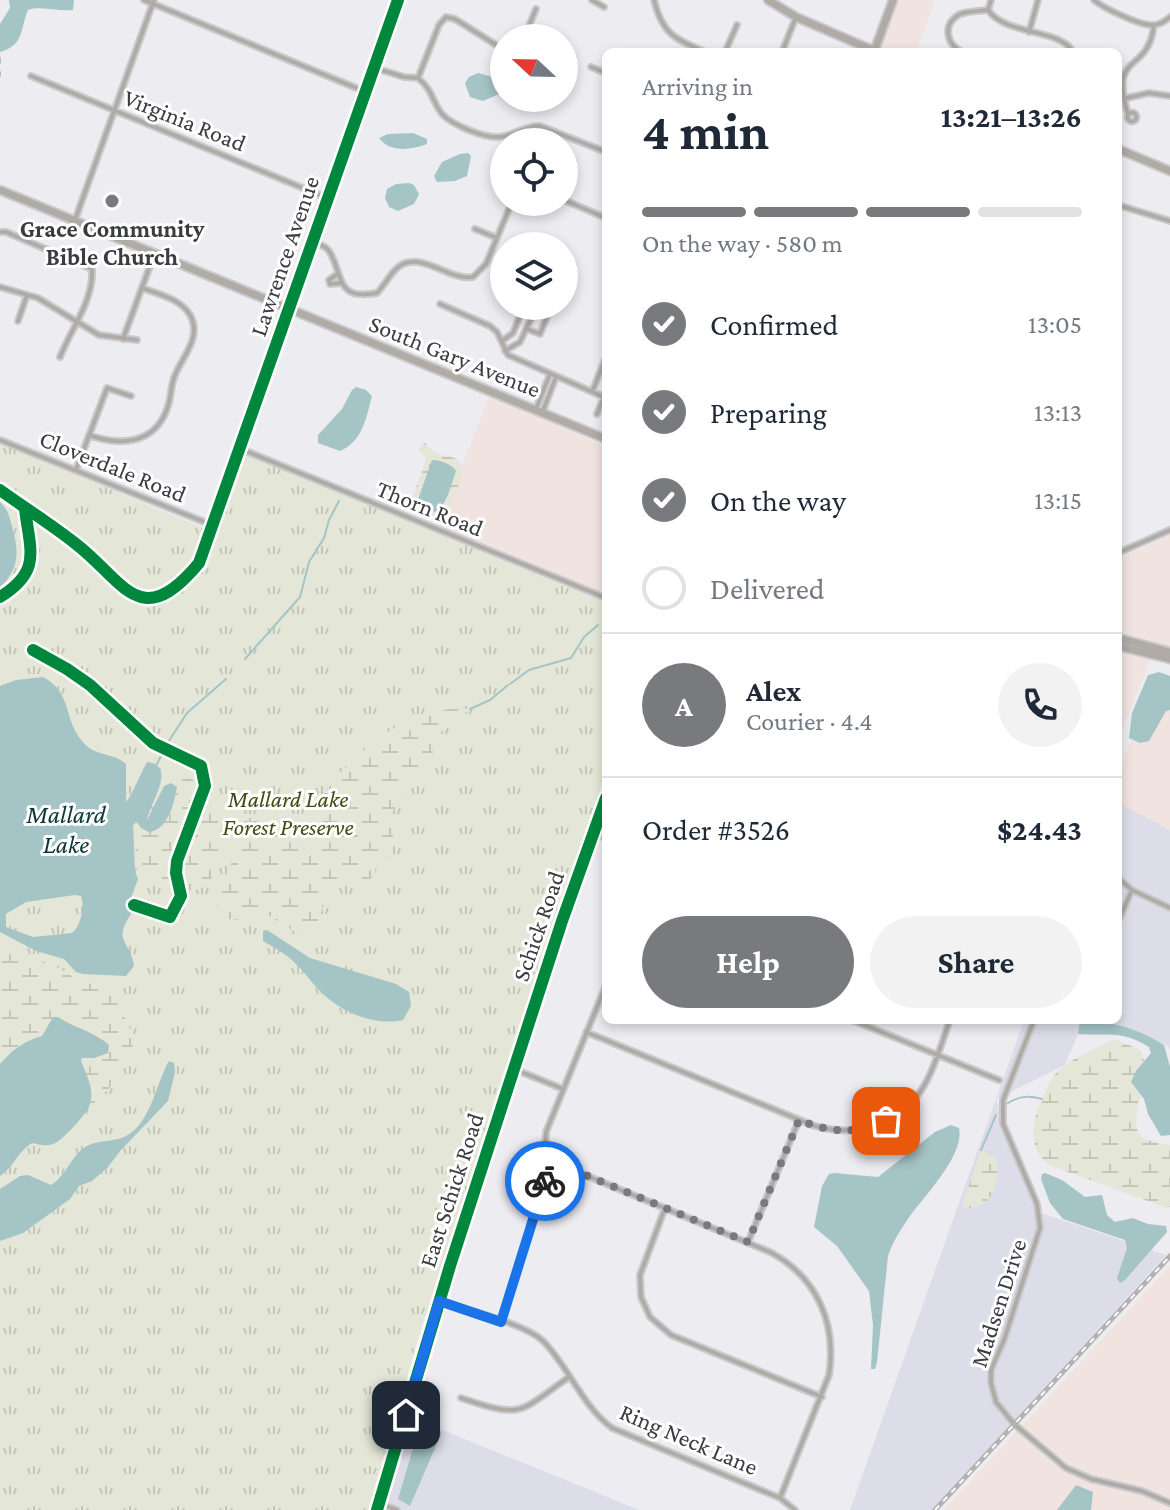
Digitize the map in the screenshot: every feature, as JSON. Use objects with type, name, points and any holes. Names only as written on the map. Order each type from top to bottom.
[{"type":"street","points":[[144,0],[366,92]]},
{"type":"street","name":"Lawrence Avenue","points":[[212,525],[398,0]]},
{"type":"street","points":[[592,0],[604,7]]},
{"type":"street","points":[[654,0],[662,27],[696,48]]},
{"type":"street","points":[[768,0],[796,17],[866,48]]},
{"type":"street","points":[[876,48],[893,0]]},
{"type":"street","points":[[988,10],[991,0]]},
{"type":"street","points":[[1029,32],[1038,0]]},
{"type":"street","points":[[1094,0],[1102,7],[1154,25],[1170,17]]},
{"type":"street","points":[[75,221],[154,2]]},
{"type":"street","points":[[530,24],[536,9]]},
{"type":"street","points":[[988,10],[994,17],[1029,32],[1063,41],[1071,48]]},
{"type":"street","points":[[956,48],[948,39],[952,21],[961,14],[988,10]]},
{"type":"street","points":[[784,48],[796,17]]},
{"type":"street","points":[[418,78],[439,25],[445,18],[455,19],[490,41]]},
{"type":"street","points":[[727,48],[737,25]]},
{"type":"street","points":[[1122,80],[1127,67],[1147,50],[1154,25]]},
{"type":"street","points":[[374,67],[404,77],[418,78],[431,91],[444,116],[486,135],[502,137],[530,125],[540,126],[602,150]]},
{"type":"street","points":[[591,67],[602,71]]},
{"type":"street","name":"Virginia Road","points":[[31,76],[327,198]]},
{"type":"street","points":[[1122,99],[1149,93],[1170,96]]},
{"type":"street","points":[[1122,101],[1128,114]]},
{"type":"street","points":[[1122,151],[1170,171]]},
{"type":"street","name":"South Gary Avenue","points":[[0,190],[602,437]]},
{"type":"street","points":[[578,206],[602,216]]},
{"type":"street","points":[[1122,206],[1170,221]]},
{"type":"street","points":[[475,229],[490,235]]},
{"type":"street","points":[[0,232],[92,269],[92,283],[60,357]]},
{"type":"street","points":[[312,242],[325,247],[341,283],[356,293],[377,293],[394,271],[403,264],[414,262],[457,277],[473,277],[486,264],[490,255]]},
{"type":"street","points":[[123,339],[154,254]]},
{"type":"street","points":[[337,275],[328,282],[332,285],[341,283]]},
{"type":"street","points":[[0,287],[45,301],[99,335],[137,340]]},
{"type":"street","points":[[89,435],[113,443],[125,443],[142,438],[155,428],[167,409],[174,376],[192,342],[191,316],[184,307],[142,288]]},
{"type":"street","points":[[18,321],[27,295]]},
{"type":"street","points":[[440,304],[490,326],[502,341],[505,351],[520,362],[602,394]]},
{"type":"street","points":[[502,341],[513,333],[518,320]]},
{"type":"street","points":[[505,351],[520,342],[532,320]]},
{"type":"street","points":[[527,329],[540,334],[546,320]]},
{"type":"street","points":[[592,392],[602,367]]},
{"type":"street","points":[[539,412],[553,375]]},
{"type":"street","points":[[76,471],[107,388],[131,396]]},
{"type":"street","points":[[597,414],[602,402]]},
{"type":"street","name":"Cloverdale Road","points":[[0,440],[212,525]]},
{"type":"street","name":"Thorn Road","points":[[241,449],[602,596]]},
{"type":"street","points":[[1122,552],[1170,530]]},
{"type":"street","points":[[1122,639],[1170,652]]},
{"type":"street","points":[[1122,647],[1170,659]]},
{"type":"street","name":"Schick Road","points":[[514,1069],[602,809]]},
{"type":"street","points":[[593,833],[602,836]]},
{"type":"street","points":[[1122,881],[1132,890],[1170,908]]},
{"type":"street","points":[[1122,913],[1132,890]]},
{"type":"street","points":[[501,1322],[543,1190],[546,1132],[602,994]]},
{"type":"street","points":[[862,1024],[999,1080]]},
{"type":"street","points":[[586,1032],[799,1120],[837,1131],[876,1126],[900,1113],[916,1098],[930,1076],[949,1024]]},
{"type":"street","name":"Madsen Drive","points":[[1032,1024],[1003,1100],[1002,1113],[1003,1124],[1037,1204],[1040,1228],[1004,1340],[991,1370],[993,1394],[1006,1416],[1066,1468],[1091,1479],[1142,1491],[1170,1503]]},
{"type":"street","points":[[514,1069],[563,1089]]},
{"type":"street","name":"East Schick Road","points":[[378,1507],[439,1301],[514,1069]]},
{"type":"street","points":[[748,1242],[799,1120]]},
{"type":"street","points":[[545,1167],[573,1170],[781,1257],[800,1273],[819,1299],[830,1328],[832,1360],[822,1397],[780,1498]]},
{"type":"street","points":[[665,1208],[640,1275],[640,1291],[647,1312],[656,1324],[671,1335],[822,1397]]},
{"type":"street","name":"Ring Neck Lane","points":[[439,1301],[537,1336],[595,1412],[612,1428],[780,1498],[795,1510]]},
{"type":"street","points":[[461,1398],[502,1412],[520,1410],[569,1377]]},
{"type":"street","points":[[378,1507],[397,1510]]},
{"type":"shaded area","points":[[894,0],[935,0],[917,48],[877,48]]},
{"type":"shaded area","points":[[490,395],[602,445],[602,601],[436,533]]},
{"type":"shaded area","points":[[1170,534],[1170,650],[1122,635],[1122,558]]},
{"type":"shaded area","points":[[1122,649],[1152,657],[1122,730]]},
{"type":"shaded area","points":[[1170,702],[1170,830],[1122,805],[1122,761],[1133,735]]},
{"type":"shaded area","points":[[1122,805],[1170,830],[1170,1050],[1168,1046],[1116,1024],[1122,1024]]},
{"type":"shaded area","points":[[1023,1024],[1082,1024],[1065,1065],[996,1099],[1041,1213],[1166,1255],[932,1510],[850,1510]]},
{"type":"shaded area","points":[[1170,1266],[1170,1500],[1135,1485],[1104,1481],[1140,1490],[1170,1503],[1170,1510],[944,1510]]},
{"type":"shaded area","points":[[411,1417],[639,1510],[384,1510]]},
{"type":"green space","name":"Mallard Lake Forest Preserve","points":[[0,443],[215,533],[244,454],[602,601],[602,785],[417,1341],[370,1510],[0,1510]]},
{"type":"green space","points":[[425,443],[437,454],[456,459],[462,467],[456,493],[447,510],[437,519],[409,507],[425,463],[425,457],[418,449]]},
{"type":"green space","points":[[454,708],[470,709],[431,740],[433,761],[400,797],[392,818],[391,829],[395,841],[390,857],[376,859],[375,874],[368,881],[341,876],[332,881],[317,925],[310,935],[300,935],[260,910],[241,920],[217,918],[215,913],[245,820],[258,814],[273,816],[294,845],[317,850],[322,832],[314,816],[318,804],[349,764],[400,725]]},
{"type":"green space","points":[[178,773],[208,790],[218,806],[221,831],[215,871],[203,887],[194,890],[178,890],[177,885],[167,881],[137,886],[132,901],[138,879],[133,826],[136,821],[156,831],[169,815],[164,785],[147,821],[163,774]]},
{"type":"green space","points":[[0,941],[76,979],[100,987],[115,998],[135,1038],[118,1076],[90,1106],[91,1091],[81,1061],[82,1057],[94,1058],[100,1037],[71,1023],[53,1017],[42,1036],[19,1047],[0,1064]]},
{"type":"green space","points":[[1115,1039],[1140,1050],[1144,1060],[1145,1072],[1136,1123],[1138,1132],[1145,1139],[1170,1145],[1170,1207],[1167,1208],[1049,1165],[1034,1141],[1036,1115],[1054,1075],[1072,1061]]},
{"type":"green space","points":[[981,1150],[996,1159],[995,1185],[981,1205],[964,1207],[963,1203]]},
{"type":"water","points":[[9,0],[74,0],[73,10],[28,10],[18,40],[0,52],[0,24],[10,8]]},
{"type":"water","points":[[478,73],[490,76],[490,98],[483,101],[470,97],[465,83]]},
{"type":"water","points":[[413,133],[427,139],[427,144],[401,149],[389,146],[379,138],[388,134]]},
{"type":"water","points":[[468,153],[471,156],[467,176],[455,181],[437,182],[434,176],[442,162]]},
{"type":"water","points":[[409,183],[419,194],[414,204],[398,211],[389,207],[385,198],[387,189],[396,184]]},
{"type":"water","points":[[356,387],[372,396],[359,435],[340,451],[318,443],[318,435],[342,409]]},
{"type":"water","points":[[432,460],[446,463],[456,471],[439,512],[425,511],[416,505]]},
{"type":"water","points":[[0,502],[9,516],[17,552],[11,573],[0,588]]},
{"type":"water","points":[[1159,672],[1170,676],[1170,710],[1166,711],[1149,741],[1140,743],[1129,738],[1132,713],[1148,675]]},
{"type":"water","name":"Mallard Lake","points":[[43,677],[53,683],[64,698],[72,724],[82,741],[92,750],[126,764],[126,802],[147,762],[156,765],[160,770],[160,786],[147,820],[164,786],[171,783],[177,787],[172,808],[161,827],[149,832],[136,821],[133,826],[138,879],[131,898],[133,911],[123,935],[134,966],[126,976],[76,972],[64,959],[36,951],[0,932],[0,686],[16,680]],"holes":[[[81,896],[81,916],[72,933],[33,937],[6,927],[6,914],[26,902]]]},
{"type":"water","points":[[267,930],[310,958],[396,984],[409,992],[411,1006],[403,1020],[371,1020],[341,1007],[323,994],[291,959],[263,941],[263,931]]},
{"type":"water","points":[[53,1017],[91,1033],[109,1045],[108,1053],[82,1058],[91,1099],[76,1124],[54,1144],[32,1143],[0,1176],[0,1064],[19,1047],[42,1036]]},
{"type":"water","points":[[1079,1024],[1113,1024],[1144,1034],[1164,1045],[1170,1067],[1170,1135],[1161,1136],[1148,1114],[1144,1099],[1131,1082],[1151,1053],[1149,1047],[1122,1036],[1078,1034]]},
{"type":"water","points":[[169,1061],[174,1063],[175,1072],[168,1101],[108,1167],[92,1181],[79,1186],[70,1199],[23,1233],[0,1241],[0,1189],[20,1176],[28,1175],[51,1185],[84,1148],[121,1138],[134,1130],[147,1112]]},
{"type":"water","points":[[951,1125],[959,1128],[956,1150],[942,1175],[903,1226],[888,1256],[877,1362],[875,1369],[871,1369],[873,1325],[869,1291],[837,1246],[814,1227],[822,1186],[829,1174],[834,1173],[878,1177],[935,1132]]},
{"type":"water","points":[[1045,1173],[1062,1180],[1085,1197],[1102,1195],[1107,1215],[1115,1222],[1133,1218],[1166,1226],[1167,1232],[1120,1283],[1117,1278],[1127,1248],[1125,1240],[1063,1219],[1050,1203],[1041,1179]]},
{"type":"water","points":[[420,1425],[441,1434],[410,1506],[398,1499]]},
{"type":"water","points":[[1076,1485],[1093,1492],[1091,1510],[1057,1510]]},
{"type":"waterway","points":[[0,58],[0,63]]},
{"type":"waterway","points":[[245,659],[300,597],[309,562],[324,538],[339,501]]},
{"type":"waterway","points":[[510,684],[529,670],[571,658],[584,637],[598,625]]},
{"type":"waterway","points":[[165,747],[187,713],[226,679]]},
{"type":"waterway","points":[[470,709],[490,700],[508,685]]},
{"type":"waterway","points":[[157,764],[163,752]]},
{"type":"waterway","points":[[1005,1105],[1023,1097],[1042,1099]]},
{"type":"waterway","points":[[981,1150],[996,1115]]},
{"type":"railway","points":[[935,1510],[1170,1256]]},
{"type":"cycle path","points":[[0,490],[76,544],[133,594],[147,598],[162,595],[179,584],[199,563],[398,0]]},
{"type":"cycle path","points":[[0,597],[28,569],[30,548],[25,509]]},
{"type":"cycle path","points":[[33,650],[90,685],[153,743],[201,766],[205,786],[177,861],[181,896],[170,917],[134,905]]},
{"type":"cycle path","points":[[377,1510],[450,1266],[562,921],[602,809]]},
{"type":"way so far","points":[[545,1181],[545,1167],[573,1170],[748,1242],[799,1120],[842,1131],[869,1128],[886,1121]]},
{"type":"place","name":"Grace Community Bible Church","points":[[112,201]]},
{"type":"route","points":[[406,1415],[439,1301],[501,1322],[545,1181]]}]
